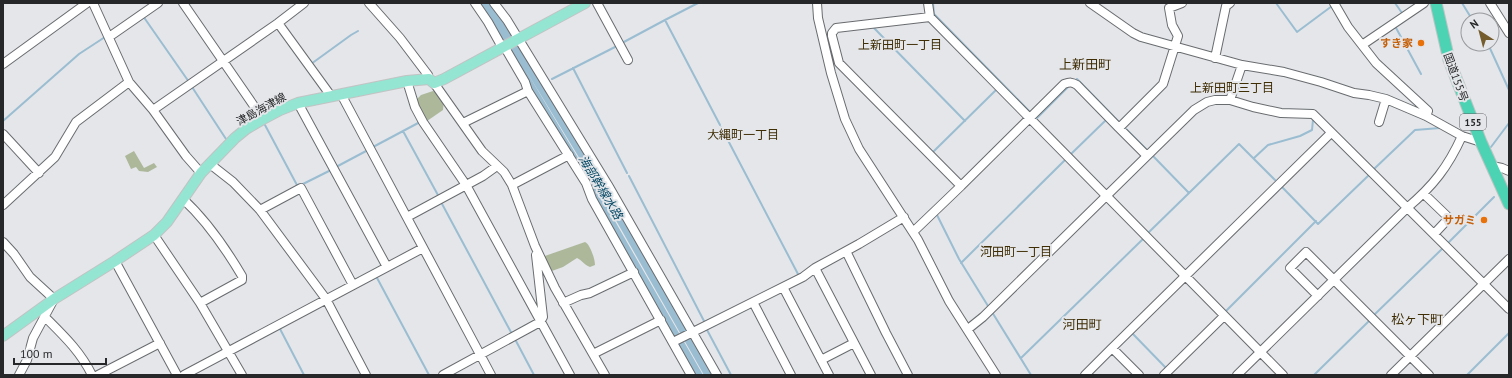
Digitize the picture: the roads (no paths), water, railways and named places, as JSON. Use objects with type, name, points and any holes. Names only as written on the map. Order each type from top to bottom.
[{"type":"highway","name":"国道155号","points":[[1431,3],[1449,60],[1481,142],[1509,204]]},
{"type":"highway","name":"国道155号","points":[[1436,3],[1443,38]]},
{"type":"main road","name":"津島海津線","points":[[3,336],[54,299],[115,261],[164,227],[201,173],[234,138],[262,119],[298,102],[407,81],[431,81],[444,79],[585,3]]},
{"type":"street","points":[[3,64],[87,3]]},
{"type":"street","points":[[94,3],[129,82],[153,110],[186,156],[201,173]]},
{"type":"street","points":[[109,37],[158,3]]},
{"type":"street","points":[[182,3],[262,119]]},
{"type":"street","points":[[153,110],[278,23],[304,3]]},
{"type":"street","points":[[369,3],[400,38],[482,151],[504,172],[512,185],[535,246],[563,303],[605,375]]},
{"type":"street","points":[[475,3],[503,46],[525,82],[528,91],[586,184],[592,199],[691,375]]},
{"type":"street","points":[[494,3],[507,20],[516,39],[604,179],[717,375]]},
{"type":"street","points":[[597,3],[628,60]]},
{"type":"street","points":[[818,3],[818,18],[845,119],[860,149],[913,232],[949,301],[996,375]]},
{"type":"street","points":[[928,3],[930,17],[1283,375]]},
{"type":"street","points":[[1090,3],[1133,33],[1215,58],[1242,65],[1284,72],[1354,93],[1369,95],[1386,100],[1426,116],[1462,136],[1481,142]]},
{"type":"street","points":[[1119,128],[1163,84],[1178,36],[1172,25],[1169,8],[1182,3]]},
{"type":"street","points":[[1334,3],[1348,27],[1376,64],[1428,111],[1426,116]]},
{"type":"street","points":[[1362,45],[1424,3]]},
{"type":"street","points":[[1490,3],[1509,33]]},
{"type":"street","points":[[1215,58],[1227,4]]},
{"type":"street","points":[[930,17],[836,28],[832,33],[832,36],[839,63],[961,186]]},
{"type":"street","points":[[278,23],[331,96]]},
{"type":"street","points":[[1230,100],[1242,65]]},
{"type":"street","points":[[407,81],[415,107],[466,185],[570,375]]},
{"type":"street","points":[[3,205],[59,152],[76,122],[129,82]]},
{"type":"street","points":[[913,232],[1064,84],[1073,82],[1077,85],[1147,156]]},
{"type":"street","points":[[463,124],[528,91]]},
{"type":"street","points":[[341,94],[491,375]]},
{"type":"street","points":[[968,329],[983,317],[1200,106],[1215,100],[1230,100],[1281,113],[1313,114],[1509,309]]},
{"type":"street","points":[[1379,122],[1386,100]]},
{"type":"street","points":[[298,102],[387,267]]},
{"type":"street","points":[[1085,375],[1331,133]]},
{"type":"street","points":[[3,134],[38,173]]},
{"type":"street","points":[[1237,375],[1424,194],[1441,175],[1462,136]]},
{"type":"street","points":[[512,185],[569,156]]},
{"type":"street","points":[[210,164],[238,186],[260,210],[326,299],[366,375]]},
{"type":"street","points":[[407,217],[483,176],[498,166]]},
{"type":"street","points":[[1492,166],[1509,171]]},
{"type":"street","points":[[260,210],[301,188],[353,285]]},
{"type":"street","points":[[1424,194],[1449,218],[1434,234]]},
{"type":"street","points":[[183,199],[195,211],[228,253],[242,276],[242,280],[200,303]]},
{"type":"street","points":[[673,342],[803,277],[815,268],[904,217]]},
{"type":"street","points":[[154,235],[200,303],[242,375]]},
{"type":"street","points":[[3,242],[14,254],[30,277],[54,299],[33,338],[27,360],[19,375]]},
{"type":"street","points":[[443,375],[540,322],[543,317],[535,246]]},
{"type":"street","points":[[184,375],[423,248]]},
{"type":"street","points":[[846,251],[908,375]]},
{"type":"street","points":[[1318,296],[1290,268],[1306,252],[1429,375]]},
{"type":"street","points":[[1391,375],[1509,259]]},
{"type":"street","points":[[115,261],[177,375]]},
{"type":"street","points":[[815,268],[871,375]]},
{"type":"street","points":[[563,303],[581,295],[590,293],[634,272]]},
{"type":"street","points":[[783,287],[829,375]]},
{"type":"street","points":[[753,302],[791,375]]},
{"type":"street","points":[[33,314],[44,319],[74,347],[84,360],[92,375]]},
{"type":"street","points":[[1164,375],[1224,316]]},
{"type":"street","points":[[593,354],[661,320]]},
{"type":"street","points":[[98,375],[160,343]]},
{"type":"street","points":[[821,360],[854,343]]},
{"type":"street","points":[[1112,348],[1139,375]]},
{"type":"water","name":"海部幹線水路","points":[[478,3],[491,3],[604,184],[712,375],[704,375],[597,187],[525,69],[596,188],[703,375],[696,375],[592,191]]},
{"type":"waterway","points":[[698,3],[665,20],[720,125]]},
{"type":"waterway","points":[[933,3],[934,14],[1030,112]]},
{"type":"waterway","points":[[1276,3],[1297,32],[1332,6]]},
{"type":"waterway","points":[[1395,3],[1402,13]]},
{"type":"waterway","points":[[1462,3],[1468,12]]},
{"type":"waterway","points":[[143,16],[189,82]]},
{"type":"waterway","points":[[622,43],[665,20]]},
{"type":"waterway","points":[[1395,26],[1421,74]]},
{"type":"waterway","points":[[873,27],[965,121]]},
{"type":"waterway","points":[[311,64],[358,31]]},
{"type":"waterway","points":[[3,121],[79,54],[105,37]]},
{"type":"waterway","points":[[552,79],[617,46]]},
{"type":"waterway","points":[[1492,52],[1509,90]]},
{"type":"waterway","points":[[573,68],[627,173]]},
{"type":"waterway","points":[[1077,79],[1118,121]]},
{"type":"waterway","points":[[1037,118],[1069,86]]},
{"type":"waterway","points":[[192,87],[226,139]]},
{"type":"waterway","points":[[933,152],[997,89]]},
{"type":"waterway","points":[[1071,154],[1106,120]]},
{"type":"waterway","points":[[1254,158],[1268,145],[1300,136],[1312,130],[1313,120]]},
{"type":"waterway","points":[[373,147],[420,122]]},
{"type":"waterway","points":[[1491,147],[1509,123]]},
{"type":"waterway","points":[[265,125],[298,187]]},
{"type":"waterway","points":[[721,127],[798,276]]},
{"type":"waterway","points":[[1375,170],[1374,169],[1415,130],[1440,128]]},
{"type":"waterway","points":[[1126,129],[1146,149]]},
{"type":"waterway","points":[[403,131],[439,197]]},
{"type":"waterway","points":[[1153,156],[1189,193],[1239,144],[1275,180]]},
{"type":"waterway","points":[[336,167],[368,150]]},
{"type":"waterway","points":[[961,263],[1066,159]]},
{"type":"waterway","points":[[301,185],[331,170]]},
{"type":"waterway","points":[[1282,187],[1318,224],[1369,175]]},
{"type":"waterway","points":[[629,176],[704,321]]},
{"type":"waterway","points":[[1148,233],[1189,193]]},
{"type":"waterway","points":[[1448,243],[1494,197]]},
{"type":"waterway","points":[[441,202],[512,334]]},
{"type":"waterway","points":[[1412,207],[1425,220]]},
{"type":"waterway","points":[[937,215],[959,259],[988,306]]},
{"type":"waterway","points":[[1225,312],[1316,221]]},
{"type":"waterway","points":[[1021,358],[1144,238]]},
{"type":"waterway","points":[[1373,316],[1444,247]]},
{"type":"waterway","points":[[376,276],[429,375]]},
{"type":"waterway","points":[[992,312],[1031,375]]},
{"type":"waterway","points":[[1314,375],[1370,320]]},
{"type":"waterway","points":[[279,327],[304,375]]},
{"type":"waterway","points":[[706,328],[731,375]]},
{"type":"waterway","points":[[1131,332],[1167,369]]},
{"type":"waterway","points":[[1467,375],[1509,333]]},
{"type":"waterway","points":[[516,341],[534,375]]},
{"type":"place","name":"すき家","points":[[1421,43]]},
{"type":"place","name":"サガミ","points":[[1484,220]]},
{"type":"district","name":"上新田町一丁目","points":[[900,44]]},
{"type":"district","name":"上新田町","points":[[1085,64]]},
{"type":"district","name":"上新田町三丁目","points":[[1232,87]]},
{"type":"district","name":"大縄町一丁目","points":[[743,134]]},
{"type":"district","name":"河田町一丁目","points":[[1016,251]]},
{"type":"district","name":"松ヶ下町","points":[[1417,319]]},
{"type":"district","name":"河田町","points":[[1082,324]]}]
